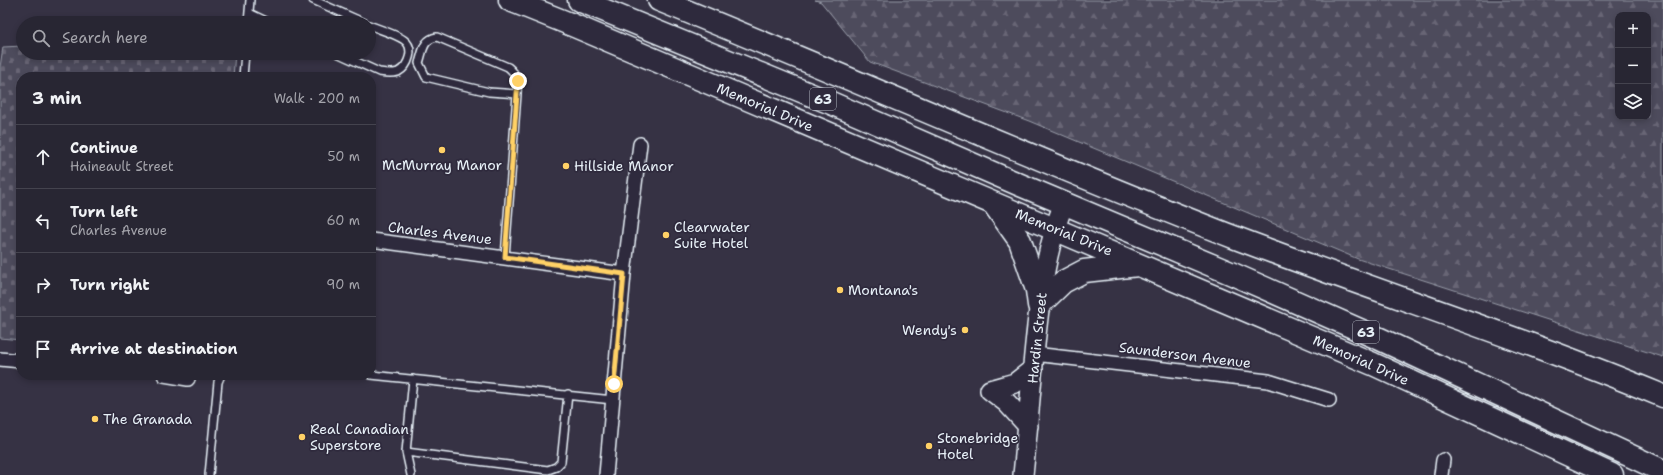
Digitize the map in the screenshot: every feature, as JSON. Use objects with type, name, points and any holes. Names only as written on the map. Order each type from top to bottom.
[{"type":"highway","name":"Memorial Drive","points":[[510,0],[1140,264],[1373,364],[1612,475]]},
{"type":"highway","name":"Memorial Drive","points":[[579,0],[831,103],[1228,272],[1380,339],[1663,471]]},
{"type":"highway","points":[[659,0],[1123,194],[1330,273],[1503,336],[1583,363],[1663,396]]},
{"type":"highway","points":[[993,203],[1020,241],[1037,290],[1040,305]]},
{"type":"highway","points":[[1040,305],[1063,282],[1084,271],[1140,264]]},
{"type":"main road","name":"Hardin Street","points":[[1024,475],[1034,362],[1045,267],[1054,228],[1064,203]]},
{"type":"main road","points":[[1028,426],[1007,403],[990,390],[1015,383],[1034,362]]},
{"type":"street","points":[[606,475],[624,274],[640,144]]},
{"type":"street","name":"Charles Avenue","points":[[376,241],[624,274]]},
{"type":"street","points":[[0,359],[16,361]]},
{"type":"street","name":"Saunderson Avenue","points":[[1034,362],[1268,381],[1329,400]]},
{"type":"street","points":[[1441,475],[1443,460]]},
{"type":"lane","points":[[249,16],[250,0]]},
{"type":"lane","points":[[313,0],[349,16]]},
{"type":"lane","points":[[249,13],[255,16]]},
{"type":"lane","points":[[352,60],[387,74],[397,72],[403,68],[411,53],[407,44],[404,40],[376,28]]},
{"type":"lane","points":[[505,257],[518,81],[514,72],[508,67],[437,37],[431,38],[426,42],[419,63],[426,77],[489,92],[517,94]]},
{"type":"lane","points":[[244,72],[245,60]]},
{"type":"lane","points":[[376,375],[568,394],[613,400]]},
{"type":"lane","points":[[411,475],[406,452],[413,379]]},
{"type":"lane","points":[[210,475],[219,380]]},
{"type":"lane","points":[[406,452],[548,470],[561,462],[568,394]]},
{"type":"green space","points":[[815,0],[1663,0],[1663,357],[1358,259],[1029,121],[870,62],[821,2]]},
{"type":"green space","points":[[16,46],[16,60],[234,60],[233,72],[16,72],[16,340],[0,338],[0,67],[3,47]]},
{"type":"place","name":"McMurray Manor","points":[[442,150]]},
{"type":"place","name":"Hillside Manor","points":[[566,166]]},
{"type":"place","name":"Clearwater Suite Hotel","points":[[666,235]]},
{"type":"place","name":"Montana's","points":[[840,290]]},
{"type":"place","name":"Wendy's","points":[[965,330]]},
{"type":"place","name":"The Granada","points":[[95,419]]},
{"type":"place","name":"Real Canadian Superstore","points":[[302,437]]},
{"type":"place","name":"Stonebridge Hotel","points":[[929,446]]},
{"type":"route","points":[[518,81],[505,257],[624,274],[614,384]]}]
